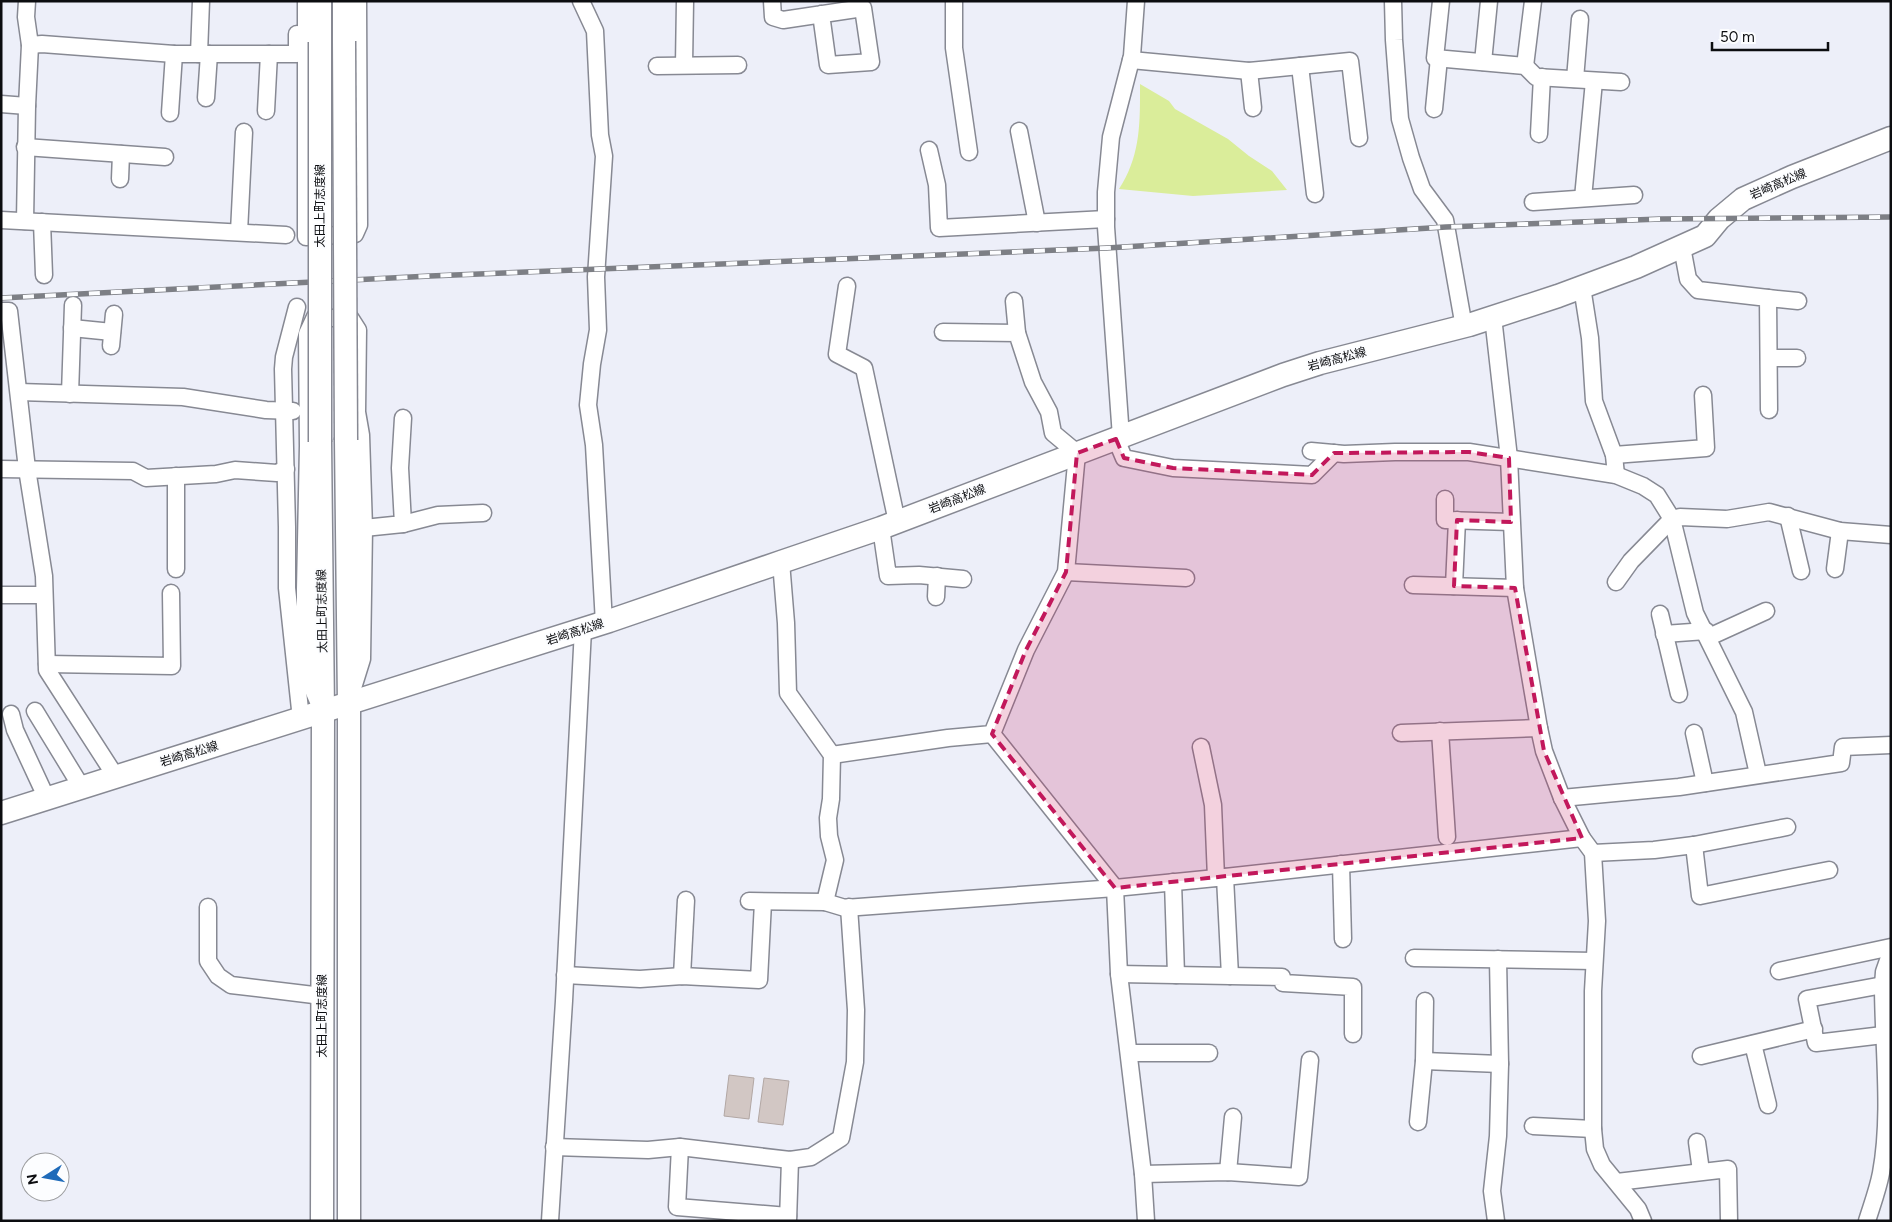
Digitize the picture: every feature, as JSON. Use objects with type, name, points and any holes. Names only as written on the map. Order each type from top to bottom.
[{"type":"main road","name":"太田上町志度線","points":[[320,1],[320,442],[323,712],[322,1221]]},
{"type":"main road","name":"太田上町志度線","points":[[344,1],[349,704],[349,1221]]},
{"type":"main road","name":"岩崎高松線","points":[[1,813],[301,720],[593,626],[781,562],[889,525],[1283,375],[1320,363],[1464,327],[1582,287],[1636,267],[1705,236],[1719,219],[1743,199],[1792,177],[1891,138]]},
{"type":"street","points":[[25,221],[25,147],[30,45],[26,17],[28,1]]},
{"type":"street","points":[[201,1],[206,98]]},
{"type":"street","points":[[30,45],[42,44],[174,54],[297,54],[297,1]]},
{"type":"street","points":[[306,1],[306,237],[355,234],[359,226],[358,1]]},
{"type":"street","points":[[550,1221],[566,975],[593,626],[594,445],[588,405],[598,330],[596,277],[604,156],[600,135],[595,31],[581,1]]},
{"type":"street","points":[[684,65],[685,1]]},
{"type":"street","points":[[772,1],[773,16],[783,20],[821,14]]},
{"type":"street","points":[[954,1],[954,48],[969,152]]},
{"type":"street","points":[[1136,1],[1135,37],[1111,137],[1106,192],[1118,438],[1124,458],[1173,468],[1312,475],[1334,453]]},
{"type":"street","points":[[1393,1],[1400,119],[1422,189],[1445,220],[1464,327]]},
{"type":"street","points":[[1441,1],[1435,58],[1525,66],[1536,77],[1621,82]]},
{"type":"street","points":[[1482,62],[1488,1]]},
{"type":"street","points":[[1525,66],[1533,1]]},
{"type":"street","points":[[1575,79],[1580,19]]},
{"type":"street","points":[[170,113],[174,54]]},
{"type":"street","points":[[266,111],[269,54]]},
{"type":"street","points":[[1434,109],[1439,58]]},
{"type":"street","points":[[1131,60],[1249,71],[1350,61],[1359,138]]},
{"type":"street","points":[[657,66],[738,65]]},
{"type":"street","points":[[1300,66],[1315,194]]},
{"type":"street","points":[[1249,71],[1253,108]]},
{"type":"street","points":[[1539,134],[1542,77]]},
{"type":"street","points":[[1583,198],[1594,80]]},
{"type":"street","points":[[1,104],[27,106]]},
{"type":"street","points":[[1019,131],[1037,223]]},
{"type":"street","points":[[239,232],[244,132]]},
{"type":"street","points":[[25,147],[165,157]]},
{"type":"street","points":[[929,150],[937,185],[939,228],[1106,219]]},
{"type":"street","points":[[120,179],[121,154]]},
{"type":"street","points":[[1533,202],[1634,195]]},
{"type":"street","points":[[1,220],[286,235]]},
{"type":"street","points":[[42,222],[44,274]]},
{"type":"street","points":[[1682,247],[1688,279],[1698,290],[1798,301]]},
{"type":"street","points":[[847,286],[837,354],[864,368],[889,525],[888,576],[963,578]]},
{"type":"street","points":[[1582,287],[1590,338],[1594,402],[1614,455],[1616,474]]},
{"type":"street","points":[[1768,298],[1769,410]]},
{"type":"street","points":[[992,734],[1026,650],[1066,572],[1077,454],[1053,433],[1049,412],[1033,382],[1017,333],[1014,301]]},
{"type":"street","points":[[70,394],[74,305]]},
{"type":"street","points":[[297,307],[284,356],[284,412],[286,588],[301,720]]},
{"type":"street","points":[[1,311],[9,310],[27,469],[44,576],[47,670],[116,777]]},
{"type":"street","points":[[72,328],[112,339],[114,314]]},
{"type":"street","points":[[323,712],[305,671],[308,446],[307,334],[315,317],[351,319],[358,330],[354,412],[361,435],[364,528],[362,659],[349,704]]},
{"type":"street","points":[[1493,318],[1509,458],[1515,588],[1539,728],[1544,751],[1562,798],[1582,838],[1593,853],[1597,921],[1594,961],[1593,1130],[1595,1149],[1602,1165],[1638,1209],[1643,1221]]},
{"type":"street","points":[[943,332],[1017,333]]},
{"type":"street","points":[[1768,358],[1797,358]]},
{"type":"street","points":[[19,392],[182,397],[284,412],[302,412]]},
{"type":"street","points":[[1614,455],[1706,448],[1703,394]]},
{"type":"street","points":[[403,418],[400,468],[403,524]]},
{"type":"street","points":[[1311,451],[1334,453],[1469,452],[1616,474],[1643,486],[1656,495],[1672,519],[1695,613],[1744,712],[1758,774]]},
{"type":"street","points":[[1,469],[133,471],[146,478],[216,474],[235,470],[277,473],[286,469]]},
{"type":"street","points":[[176,476],[176,569]]},
{"type":"street","points":[[1445,499],[1445,520],[1511,522]]},
{"type":"street","points":[[1616,582],[1631,561],[1672,519],[1680,517],[1727,519],[1769,512],[1840,531],[1891,535]]},
{"type":"street","points":[[364,528],[403,524],[438,515],[483,514]]},
{"type":"street","points":[[1788,516],[1801,571]]},
{"type":"street","points":[[1454,586],[1456,520]]},
{"type":"street","points":[[1835,569],[1840,531]]},
{"type":"street","points":[[781,562],[786,623],[788,693],[832,755],[831,799],[828,818],[829,836],[834,860],[825,902]]},
{"type":"street","points":[[1066,572],[1186,578]]},
{"type":"street","points":[[936,576],[936,598]]},
{"type":"street","points":[[1413,584],[1515,588]]},
{"type":"street","points":[[47,664],[172,666],[171,593]]},
{"type":"street","points":[[1,595],[44,595]]},
{"type":"street","points":[[1664,634],[1707,634],[1766,610]]},
{"type":"street","points":[[1660,614],[1679,694]]},
{"type":"street","points":[[35,711],[82,788]]},
{"type":"street","points":[[9,724],[47,799]]},
{"type":"street","points":[[1401,733],[1539,728]]},
{"type":"street","points":[[1440,731],[1447,837]]},
{"type":"street","points":[[1694,733],[1704,783]]},
{"type":"street","points":[[832,755],[948,738],[992,734]]},
{"type":"street","points":[[992,734],[1115,888],[1119,974],[1143,1174],[1146,1221]]},
{"type":"street","points":[[1562,798],[1679,787],[1842,763],[1843,747],[1891,745]]},
{"type":"street","points":[[1201,747],[1212,805],[1230,976]]},
{"type":"street","points":[[1593,853],[1654,850],[1694,845],[1787,827]]},
{"type":"street","points":[[566,975],[640,979],[682,976],[759,980],[756,902],[825,902],[849,907],[1115,888],[1582,838]]},
{"type":"street","points":[[1694,845],[1700,896],[1829,870]]},
{"type":"street","points":[[1342,864],[1343,939]]},
{"type":"street","points":[[1173,882],[1176,975]]},
{"type":"street","points":[[682,976],[686,900]]},
{"type":"street","points":[[208,907],[208,961],[218,976],[231,984],[322,996]]},
{"type":"street","points":[[554,1147],[648,1150],[680,1147],[790,1160],[811,1157],[841,1138],[855,1062],[856,1010],[849,907]]},
{"type":"street","points":[[1780,971],[1891,947]]},
{"type":"street","points":[[1867,1221],[1881,1173],[1885,1137],[1883,985],[1884,972],[1891,952]]},
{"type":"street","points":[[1414,958],[1594,961]]},
{"type":"street","points":[[1496,1221],[1492,1190],[1498,1136],[1500,1064],[1498,959]]},
{"type":"street","points":[[1119,974],[1282,977],[1283,984],[1354,986],[1353,1034]]},
{"type":"street","points":[[1883,985],[1807,999],[1816,1042],[1883,1035]]},
{"type":"street","points":[[1418,1122],[1424,1061],[1425,1001]]},
{"type":"street","points":[[1701,1056],[1814,1028]]},
{"type":"street","points":[[1753,1044],[1768,1105]]},
{"type":"street","points":[[1129,1052],[1210,1053]]},
{"type":"street","points":[[1143,1174],[1228,1172],[1299,1176],[1310,1060]]},
{"type":"street","points":[[1424,1061],[1500,1064]]},
{"type":"street","points":[[1228,1172],[1233,1117]]},
{"type":"street","points":[[1533,1126],[1593,1130]]},
{"type":"street","points":[[1697,1142],[1700,1171]]},
{"type":"street","points":[[680,1147],[677,1207],[788,1218],[790,1160]]},
{"type":"street","points":[[1617,1182],[1728,1169],[1729,1221]]},
{"type":"highlighted area","points":[[1116,439],[1124,458],[1173,468],[1312,475],[1334,453],[1469,452],[1509,458],[1511,522],[1457,520],[1454,586],[1515,588],[1544,751],[1582,838],[1115,888],[992,734],[1026,650],[1066,572],[1077,453]]},
{"type":"green space","points":[[1140,84],[1169,101],[1175,109],[1228,139],[1272,171],[1287,190],[1193,196],[1119,189],[1132,164],[1138,138]]},
{"type":"building","points":[[729,1075],[754,1078],[749,1119],[724,1116]]},
{"type":"building","points":[[764,1078],[789,1081],[783,1125],[758,1122]]},
{"type":"railway","points":[[1,298],[430,276],[1107,248],[1446,227],[1661,219],[1891,217]]}]
